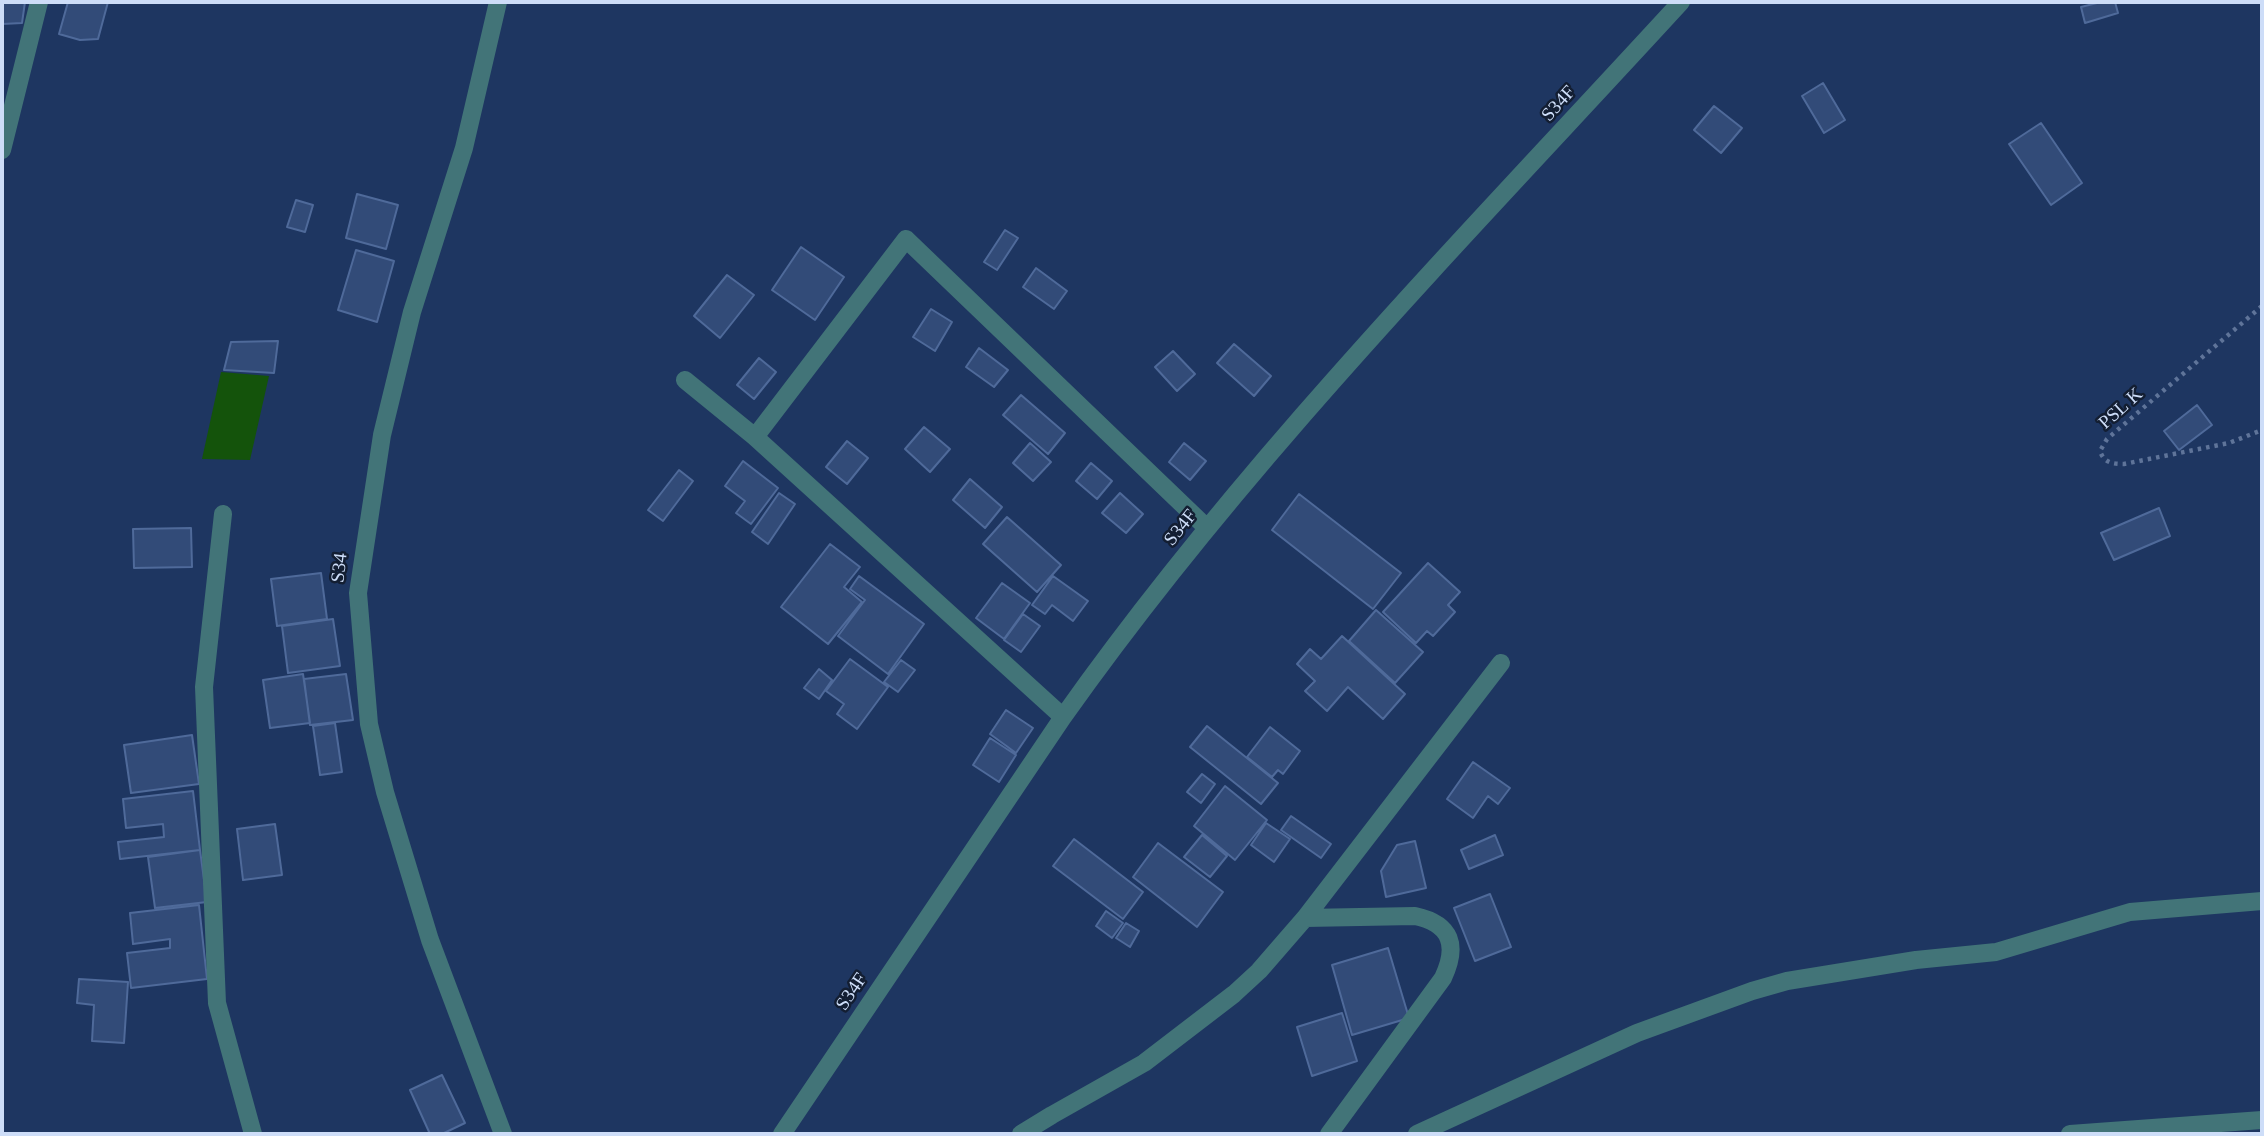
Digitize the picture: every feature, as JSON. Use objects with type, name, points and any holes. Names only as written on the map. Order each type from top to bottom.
[{"type":"street","points":[[2,150],[39,2]]},
{"type":"street","name":"S34","points":[[498,2],[464,148],[412,312],[382,435],[358,593],[369,724],[385,792],[430,940],[503,1134]]},
{"type":"street","name":"S34F","points":[[782,1134],[1063,717],[1101,663],[1207,528],[1339,374],[1681,2]]},
{"type":"street","points":[[755,437],[906,239],[1207,528]]},
{"type":"street","points":[[685,380],[755,437],[1063,717]]},
{"type":"street","points":[[223,514],[204,687],[217,1003],[253,1134]]},
{"type":"street","points":[[1021,1134],[1144,1063],[1234,994],[1259,971],[1305,918],[1501,663]]},
{"type":"street","points":[[1417,1134],[1637,1033],[1752,990],[1787,981],[1916,960],[1996,952],[2130,912],[2262,901]]},
{"type":"street","points":[[1305,918],[1415,916],[1431,920],[1442,928],[1449,939],[1451,951],[1450,963],[1443,978],[1329,1134]]},
{"type":"street","points":[[2070,1134],[2262,1119]]},
{"type":"path","name":"PSL K","points":[[2262,306],[2107,439],[2100,451],[2108,462],[2124,464],[2229,443],[2262,430]]},
{"type":"green space","points":[[221,372],[269,376],[250,460],[202,459]]},
{"type":"building","points":[[2,2],[25,2],[22,23],[2,24]]},
{"type":"building","points":[[68,2],[108,2],[98,39],[80,40],[59,34]]},
{"type":"building","points":[[2115,2],[2118,13],[2085,23],[2081,7]]},
{"type":"building","points":[[1823,83],[1845,120],[1824,133],[1802,96]]},
{"type":"building","points":[[1714,106],[1742,128],[1721,153],[1694,130]]},
{"type":"building","points":[[2041,123],[2082,183],[2051,205],[2009,144]]},
{"type":"building","points":[[357,194],[398,205],[386,249],[346,238]]},
{"type":"building","points":[[296,200],[313,205],[305,232],[287,227]]},
{"type":"building","points":[[1005,230],[1018,238],[997,270],[984,262]]},
{"type":"building","points":[[801,247],[844,277],[815,320],[772,290]]},
{"type":"building","points":[[356,250],[394,261],[377,322],[338,310]]},
{"type":"building","points":[[1036,268],[1067,291],[1054,309],[1023,287]]},
{"type":"building","points":[[727,275],[754,295],[720,338],[694,316]]},
{"type":"building","points":[[931,309],[952,322],[935,351],[913,337]]},
{"type":"building","points":[[278,341],[274,373],[224,370],[231,342]]},
{"type":"building","points":[[1234,344],[1271,376],[1254,396],[1217,363]]},
{"type":"building","points":[[979,348],[1008,370],[994,387],[966,367]]},
{"type":"building","points":[[1173,351],[1195,374],[1177,391],[1155,367]]},
{"type":"building","points":[[759,358],[776,372],[754,399],[737,385]]},
{"type":"building","points":[[1021,395],[1065,433],[1048,454],[1003,415]]},
{"type":"building","points":[[2197,405],[2212,425],[2179,450],[2164,431]]},
{"type":"building","points":[[924,427],[950,449],[930,472],[905,449]]},
{"type":"building","points":[[847,441],[868,458],[847,484],[826,467]]},
{"type":"building","points":[[1030,443],[1051,462],[1033,481],[1013,463]]},
{"type":"building","points":[[1184,443],[1206,461],[1190,480],[1169,462]]},
{"type":"building","points":[[743,461],[778,488],[751,524],[736,513],[745,501],[725,486]]},
{"type":"building","points":[[1091,463],[1112,481],[1097,499],[1076,481]]},
{"type":"building","points":[[679,470],[693,481],[663,521],[648,510]]},
{"type":"building","points":[[970,479],[1002,507],[985,528],[953,500]]},
{"type":"building","points":[[779,493],[795,504],[768,544],[752,532]]},
{"type":"building","points":[[1120,493],[1143,514],[1126,533],[1102,513]]},
{"type":"building","points":[[1299,494],[1401,573],[1373,609],[1272,530]]},
{"type":"building","points":[[2159,508],[2170,536],[2114,560],[2101,533]]},
{"type":"building","points":[[1007,517],[1061,565],[1037,592],[983,544]]},
{"type":"building","points":[[191,528],[192,567],[134,568],[133,529]]},
{"type":"building","points":[[830,544],[860,567],[844,587],[862,602],[828,644],[781,607]]},
{"type":"building","points":[[1428,563],[1460,592],[1448,605],[1455,612],[1433,636],[1427,631],[1416,643],[1383,612]]},
{"type":"building","points":[[321,573],[327,619],[277,626],[271,579]]},
{"type":"building","points":[[859,576],[924,624],[888,674],[838,636],[865,600],[850,589]]},
{"type":"building","points":[[1053,576],[1088,601],[1073,621],[1052,605],[1045,614],[1032,605]]},
{"type":"building","points":[[1002,583],[1030,603],[1004,639],[976,618]]},
{"type":"building","points":[[1376,610],[1423,652],[1395,683],[1349,641]]},
{"type":"building","points":[[1023,614],[1040,626],[1021,652],[1004,640]]},
{"type":"building","points":[[333,619],[340,666],[288,673],[282,626]]},
{"type":"building","points":[[1342,636],[1405,694],[1383,719],[1348,687],[1327,711],[1305,691],[1315,681],[1297,664],[1310,649],[1321,659]]},
{"type":"building","points":[[850,659],[888,687],[857,729],[837,714],[844,704],[826,691]]},
{"type":"building","points":[[901,660],[915,670],[898,692],[884,682]]},
{"type":"building","points":[[819,669],[832,680],[819,699],[804,688]]},
{"type":"building","points":[[303,674],[310,723],[270,728],[263,680]]},
{"type":"building","points":[[346,674],[353,720],[310,725],[304,679]]},
{"type":"building","points":[[1006,710],[1033,728],[1016,753],[990,734]]},
{"type":"building","points":[[335,723],[342,772],[320,775],[313,726]]},
{"type":"building","points":[[1207,726],[1278,783],[1261,804],[1190,747]]},
{"type":"building","points":[[1270,727],[1300,751],[1283,774],[1278,770],[1272,777],[1247,757]]},
{"type":"building","points":[[192,735],[199,784],[131,793],[124,745]]},
{"type":"building","points":[[990,738],[1016,755],[999,782],[973,765]]},
{"type":"building","points":[[1473,762],[1510,788],[1498,804],[1488,796],[1473,818],[1447,799]]},
{"type":"building","points":[[1202,774],[1215,784],[1201,803],[1187,792]]},
{"type":"building","points":[[1225,786],[1267,820],[1235,860],[1194,826]]},
{"type":"building","points":[[193,791],[200,850],[120,859],[118,842],[164,837],[163,824],[126,828],[123,799]]},
{"type":"building","points":[[1291,816],[1331,844],[1321,858],[1281,830]]},
{"type":"building","points":[[1266,823],[1290,839],[1274,862],[1251,845]]},
{"type":"building","points":[[275,824],[282,875],[243,880],[237,829]]},
{"type":"building","points":[[1202,835],[1227,856],[1210,877],[1184,857]]},
{"type":"building","points":[[1495,835],[1503,855],[1469,869],[1461,850]]},
{"type":"building","points":[[1074,839],[1143,892],[1123,919],[1053,866]]},
{"type":"building","points":[[1415,841],[1426,888],[1386,897],[1381,871],[1397,845]]},
{"type":"building","points":[[1158,843],[1223,892],[1197,927],[1133,877]]},
{"type":"building","points":[[200,850],[207,902],[155,908],[148,857]]},
{"type":"building","points":[[1490,894],[1511,947],[1475,961],[1454,908]]},
{"type":"building","points":[[199,905],[207,979],[131,988],[127,953],[170,948],[170,939],[133,944],[130,913]]},
{"type":"building","points":[[1106,911],[1123,923],[1112,938],[1096,926]]},
{"type":"building","points":[[1126,923],[1139,931],[1130,947],[1116,938]]},
{"type":"building","points":[[1388,948],[1409,1018],[1352,1035],[1332,965]]},
{"type":"building","points":[[79,979],[128,982],[124,1043],[92,1041],[94,1005],[77,1003]]},
{"type":"building","points":[[1342,1013],[1357,1061],[1312,1076],[1297,1027]]},
{"type":"building","points":[[442,1075],[465,1123],[442,1134],[430,1134],[410,1090]]}]
